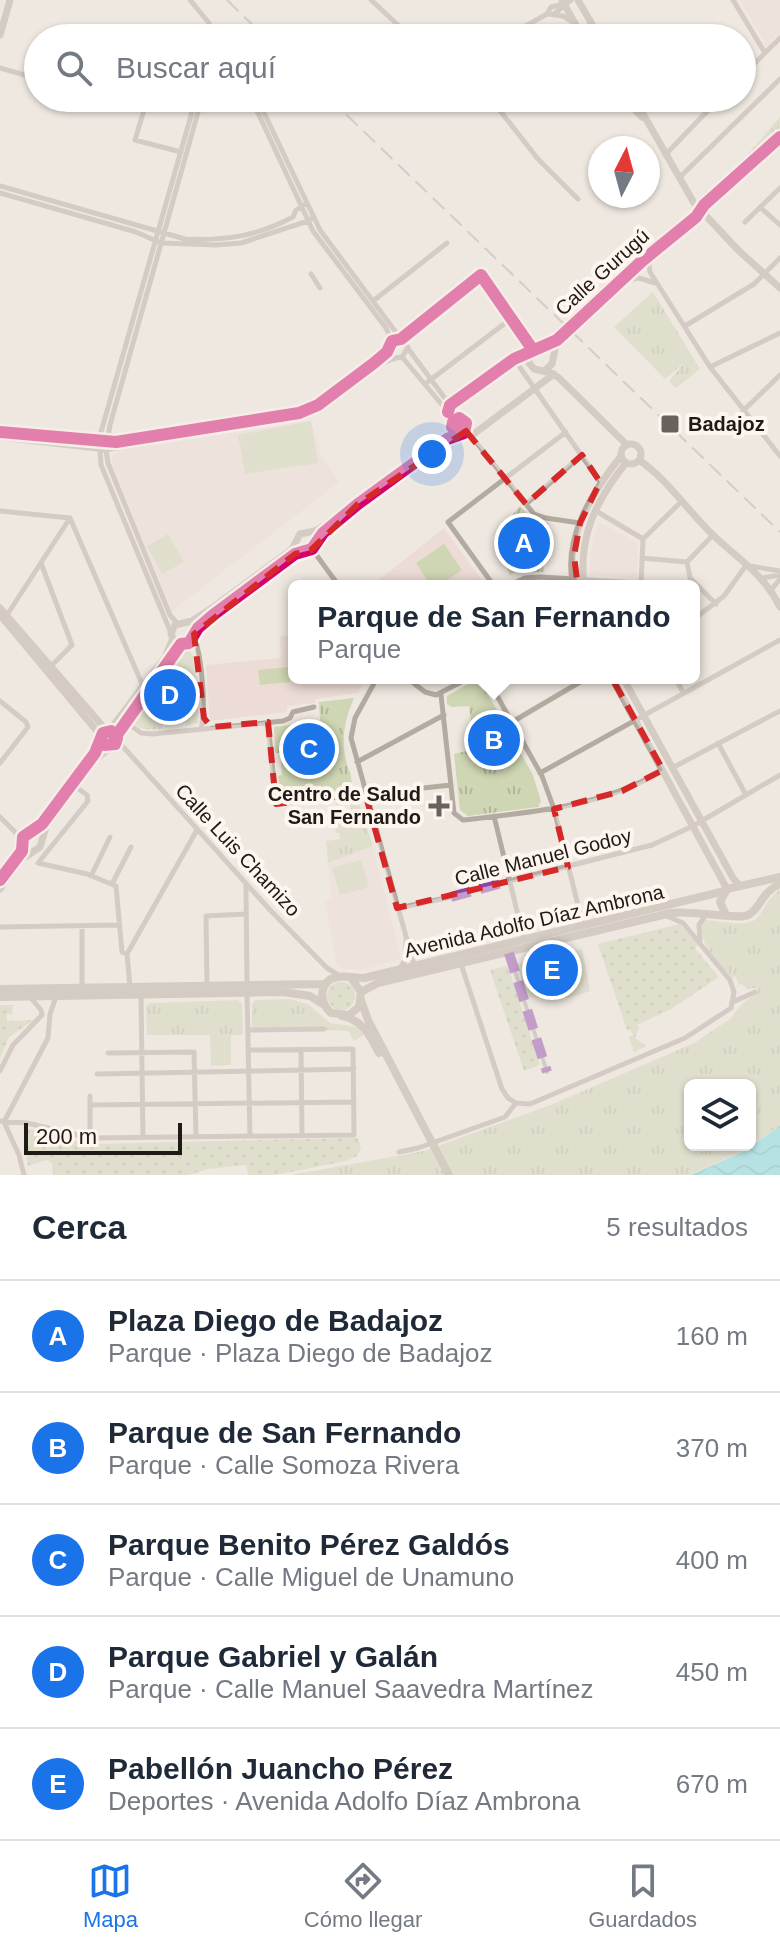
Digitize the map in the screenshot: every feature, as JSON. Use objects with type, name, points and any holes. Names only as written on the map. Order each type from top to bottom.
[{"type":"highway","points":[[743,885],[758,892],[756,908],[748,915],[737,918],[726,915],[720,902],[726,890],[743,885],[780,877]]},
{"type":"highway","points":[[759,900],[780,884]]},
{"type":"highway","name":"Avenida Adolfo Díaz Ambrona","points":[[346,977],[398,970],[413,962],[430,963],[726,890]]},
{"type":"highway","name":"Avenida Adolfo Díaz Ambrona","points":[[361,996],[378,983],[663,915],[691,911],[726,915]]},
{"type":"highway","points":[[525,941],[531,944],[558,941]]},
{"type":"highway","points":[[378,983],[409,973],[413,962]]},
{"type":"highway","points":[[0,997],[141,994],[326,984],[346,977],[361,996],[368,1020],[446,1175]]},
{"type":"highway","points":[[323,1004],[321,994],[326,984]]},
{"type":"highway","points":[[0,989],[207,985],[310,996],[331,1013],[353,1018],[369,1034],[446,1175]]},
{"type":"highway","points":[[342,1016],[354,1012],[361,996]]},
{"type":"main road","points":[[0,35],[10,0]]},
{"type":"main road","points":[[578,0],[592,24]]},
{"type":"main road","points":[[566,1],[576,24]]},
{"type":"main road","points":[[638,112],[647,121]]},
{"type":"main road","points":[[642,112],[678,178],[701,211],[765,275],[778,283]]},
{"type":"main road","name":"Calle Gurugú","points":[[542,347],[557,340],[701,211]]},
{"type":"main road","name":"Calle Gurugú","points":[[552,359],[557,340]]},
{"type":"main road","points":[[466,434],[455,422],[450,405],[514,359],[542,347],[548,348],[556,376]]},
{"type":"main road","points":[[531,351],[531,366],[556,376],[627,445]]},
{"type":"main road","points":[[544,371],[552,359]]},
{"type":"main road","points":[[0,880],[31,832],[42,824],[109,737],[165,657],[172,636],[182,623],[212,608],[288,552],[302,533],[310,532],[358,504],[447,439],[466,434],[556,376]]},
{"type":"main road","points":[[455,422],[466,423],[466,434]]},
{"type":"main road","points":[[447,439],[455,422]]},
{"type":"main road","points":[[584,580],[584,543],[594,510],[624,459],[622,449],[633,444],[639,448],[641,453],[635,463],[624,459]]},
{"type":"main road","points":[[573,580],[575,544],[580,523],[600,482],[624,459]]},
{"type":"main road","points":[[639,460],[713,535],[762,578],[780,607]]},
{"type":"main road","points":[[0,889],[31,851],[43,850],[41,838],[109,737],[125,721],[184,644],[213,615],[295,554],[311,547],[358,504]]},
{"type":"main road","points":[[310,532],[311,547]]},
{"type":"main road","points":[[297,541],[300,548],[311,547]]},
{"type":"main road","points":[[0,608],[2,616],[109,737]]},
{"type":"main road","points":[[2,616],[51,666],[109,737]]},
{"type":"main road","points":[[182,623],[194,635]]},
{"type":"main road","points":[[172,636],[184,644]]},
{"type":"main road","points":[[615,684],[726,890]]},
{"type":"main road","points":[[626,684],[702,821],[743,885]]},
{"type":"main road","points":[[31,832],[41,838]]},
{"type":"main road","points":[[23,843],[31,851]]},
{"type":"street","points":[[190,0],[208,24]]},
{"type":"street","points":[[371,0],[397,24]]},
{"type":"street","points":[[733,0],[747,24]]},
{"type":"street","points":[[551,9],[559,12],[566,1]]},
{"type":"street","points":[[551,9],[573,24]]},
{"type":"street","points":[[527,24],[551,9]]},
{"type":"street","points":[[756,38],[765,53]]},
{"type":"street","points":[[756,62],[780,38]]},
{"type":"street","points":[[0,68],[24,75]]},
{"type":"street","points":[[756,102],[780,79]]},
{"type":"street","points":[[143,112],[135,140],[181,152]]},
{"type":"street","points":[[172,636],[114,498],[102,450],[161,242],[161,230],[192,112]]},
{"type":"street","points":[[161,230],[198,112]]},
{"type":"street","points":[[260,112],[310,221],[405,343],[428,382],[450,405]]},
{"type":"street","points":[[501,112],[538,159],[578,199]]},
{"type":"street","points":[[665,155],[706,112]]},
{"type":"street","points":[[678,178],[746,112]]},
{"type":"street","name":"Calle Gurugú","points":[[701,211],[780,137]]},
{"type":"street","points":[[0,186],[202,242]]},
{"type":"street","points":[[745,222],[780,188]]},
{"type":"street","points":[[0,193],[161,242],[241,243],[293,221],[310,221]]},
{"type":"street","points":[[293,221],[302,206]]},
{"type":"street","points":[[302,206],[299,220],[310,221],[371,303],[386,328],[392,354],[400,357],[450,405]]},
{"type":"street","points":[[760,207],[780,225]]},
{"type":"street","points":[[293,221],[310,221]]},
{"type":"street","points":[[147,237],[150,228]]},
{"type":"street","points":[[171,234],[161,242],[99,441],[170,615],[182,623]]},
{"type":"street","points":[[371,303],[447,243]]},
{"type":"street","points":[[647,257],[650,272],[710,367],[780,456]]},
{"type":"street","points":[[685,326],[754,284],[780,258]]},
{"type":"street","points":[[636,267],[650,272]]},
{"type":"street","points":[[311,274],[320,288]]},
{"type":"street","points":[[0,438],[102,450],[311,415],[379,366],[400,357],[408,334],[481,275],[531,351]]},
{"type":"street","points":[[618,284],[639,278],[651,280],[660,288]]},
{"type":"street","points":[[428,382],[504,324]]},
{"type":"street","points":[[396,332],[408,334]]},
{"type":"street","points":[[710,367],[780,333]]},
{"type":"street","points":[[0,432],[116,442],[309,410],[374,363],[391,344],[405,343]]},
{"type":"street","points":[[514,359],[600,482]]},
{"type":"street","points":[[743,411],[780,375]]},
{"type":"street","points":[[490,580],[448,522],[566,432]]},
{"type":"street","points":[[466,434],[539,517],[580,523]]},
{"type":"street","points":[[526,504],[582,455]]},
{"type":"street","points":[[641,580],[643,539],[682,501]]},
{"type":"street","points":[[594,510],[643,539]]},
{"type":"street","points":[[0,511],[70,518]]},
{"type":"street","points":[[2,616],[70,518]]},
{"type":"street","points":[[70,518],[144,687]]},
{"type":"street","points":[[687,562],[713,535]]},
{"type":"street","points":[[311,547],[335,580]]},
{"type":"street","points":[[642,558],[687,562]]},
{"type":"street","points":[[687,562],[692,580]]},
{"type":"street","points":[[41,563],[72,645],[51,666]]},
{"type":"street","points":[[700,615],[716,604],[749,565],[779,574]]},
{"type":"street","points":[[762,578],[779,574]]},
{"type":"street","points":[[771,590],[779,574]]},
{"type":"street","points":[[521,580],[544,580]]},
{"type":"street","points":[[700,588],[716,604]]},
{"type":"street","points":[[194,635],[204,718],[201,729]]},
{"type":"street","points":[[700,683],[780,640]]},
{"type":"street","points":[[184,644],[198,650]]},
{"type":"street","points":[[373,684],[352,727],[351,738],[413,962]]},
{"type":"street","points":[[415,684],[425,692],[441,695],[459,684]]},
{"type":"street","points":[[490,684],[540,773],[554,809],[583,926]]},
{"type":"street","points":[[512,722],[573,684]]},
{"type":"street","points":[[678,684],[683,692]]},
{"type":"street","points":[[540,773],[698,684]]},
{"type":"street","points":[[441,695],[454,813],[463,820],[554,809],[622,791],[663,770]]},
{"type":"street","points":[[0,701],[28,727],[0,763]]},
{"type":"street","points":[[125,721],[146,734],[283,721],[297,710],[314,707]]},
{"type":"street","points":[[672,768],[780,711]]},
{"type":"street","points":[[357,762],[444,715]]},
{"type":"street","points":[[204,718],[211,727]]},
{"type":"street","points":[[268,722],[276,804],[451,785]]},
{"type":"street","name":"Calle Luis Chamizo","points":[[109,737],[327,968],[346,977]]},
{"type":"street","points":[[718,743],[746,795]]},
{"type":"street","name":"Calle Manuel Godoy","points":[[397,908],[652,845],[693,826],[780,775]]},
{"type":"street","points":[[76,787],[87,795],[88,800],[43,850],[38,863],[91,876],[116,886],[122,952],[127,954]]},
{"type":"street","points":[[494,816],[525,941]]},
{"type":"street","points":[[0,817],[12,826],[31,832]]},
{"type":"street","points":[[12,826],[23,843]]},
{"type":"street","points":[[130,987],[127,954],[197,829]]},
{"type":"street","points":[[91,876],[110,837]]},
{"type":"street","points":[[112,884],[131,847]]},
{"type":"street","points":[[246,884],[250,1136]]},
{"type":"street","points":[[207,985],[206,916],[246,914]]},
{"type":"street","points":[[461,964],[502,1089],[516,1103],[530,1104],[685,1038],[727,1011],[738,998],[755,992],[734,988],[700,942],[679,920],[663,915]]},
{"type":"street","points":[[700,942],[699,925],[705,916]]},
{"type":"street","points":[[0,927],[119,925]]},
{"type":"street","points":[[82,926],[82,988]]},
{"type":"street","points":[[398,970],[405,960],[406,939]]},
{"type":"street","points":[[509,953],[547,1072]]},
{"type":"street","points":[[733,1004],[734,988]]},
{"type":"street","points":[[141,994],[143,1138]]},
{"type":"street","points":[[1,1123],[48,1038],[50,1013],[56,996]]},
{"type":"street","points":[[31,997],[42,1012],[50,1013]]},
{"type":"street","points":[[0,1071],[13,1045],[42,1012]]},
{"type":"street","points":[[248,1030],[324,1029]]},
{"type":"street","points":[[301,1049],[302,1135]]},
{"type":"street","points":[[1,1123],[27,1123],[90,1138],[354,1135],[353,1049],[248,1050]]},
{"type":"street","points":[[108,1053],[194,1052],[196,1137]]},
{"type":"street","points":[[97,1074],[354,1069]]},
{"type":"street","points":[[90,1096],[90,1138]]},
{"type":"street","points":[[90,1105],[354,1102]]},
{"type":"street","points":[[399,1152],[505,1117],[516,1103]]},
{"type":"street","points":[[1,1123],[19,1155],[24,1175]]},
{"type":"street","points":[[403,1144],[409,1150]]},
{"type":"highlighted area","points":[[466,431],[526,504],[582,455],[600,482],[580,523],[574,556],[583,626],[663,770],[622,791],[554,809],[568,867],[397,908],[365,793],[276,804],[268,722],[211,727],[204,718],[194,634],[295,554],[311,550],[358,504]]},
{"type":"shaded area","points":[[740,0],[780,0],[780,32],[767,46]]},
{"type":"shaded area","points":[[311,420],[320,452],[339,482],[172,611],[112,464],[113,455],[118,451]]},
{"type":"shaded area","points":[[598,521],[638,543],[637,578],[590,575],[590,555]]},
{"type":"shaded area","points":[[444,528],[482,580],[379,580]]},
{"type":"shaded area","points":[[288,635],[288,684],[364,684],[357,693],[287,706],[287,712],[210,721],[206,665],[281,658],[280,636]]},
{"type":"shaded area","points":[[373,846],[401,959],[362,970],[345,969],[337,966],[325,902],[331,898],[328,863]]},
{"type":"green space","points":[[780,117],[780,132],[743,168],[706,196],[703,194],[741,162]]},
{"type":"green space","points":[[653,292],[700,369],[676,388],[669,381],[684,363],[665,379],[614,327]]},
{"type":"green space","points":[[311,421],[318,463],[245,474],[238,435]]},
{"type":"green space","points":[[520,506],[534,521],[548,523],[543,572],[518,571],[510,575],[506,566],[502,548],[505,530]]},
{"type":"green space","points":[[168,534],[184,562],[162,574],[147,546]]},
{"type":"green space","points":[[444,544],[462,570],[447,580],[427,580],[416,563]]},
{"type":"green space","points":[[184,650],[190,651],[193,656],[196,684],[192,685],[194,706],[198,706],[198,723],[186,726],[185,721],[163,723],[162,729],[140,727],[131,718]]},
{"type":"green space","points":[[288,667],[288,682],[260,685],[258,670]]},
{"type":"green space","points":[[468,684],[482,684],[533,775],[541,801],[538,807],[468,816],[460,810],[454,754],[475,749],[469,706],[452,707],[447,704],[447,696]]},
{"type":"green space","points":[[354,698],[344,734],[351,789],[342,793],[281,797],[278,776],[282,775],[280,753],[275,753],[274,727],[320,721],[319,702]]},
{"type":"green space","points":[[352,801],[360,806],[373,846],[328,863],[326,841],[340,839],[335,829],[339,828],[338,824],[353,822],[348,811],[351,811],[350,804],[336,803]]},
{"type":"green space","points":[[361,860],[369,887],[340,895],[332,868]]},
{"type":"green space","points":[[780,890],[780,1126],[756,1142],[756,1079],[684,1079],[684,1151],[742,1151],[690,1175],[291,1175],[424,1151],[553,1104],[694,1043],[730,1019],[743,1003],[758,992],[756,988],[739,985],[735,976],[732,978],[709,951],[702,936],[704,920],[751,922]]},
{"type":"green space","points":[[680,924],[698,944],[695,949],[719,977],[671,1009],[637,1025],[639,1028],[635,1038],[646,1046],[634,1052],[629,1037],[633,1035],[630,1029],[627,1030],[598,944]]},
{"type":"green space","points":[[582,949],[590,991],[569,998],[527,997],[517,964]]},
{"type":"green space","points":[[508,966],[540,1065],[524,1071],[490,970]]},
{"type":"green space","points":[[341,982],[351,986],[355,996],[351,1006],[341,1010],[331,1006],[327,996],[331,986]]},
{"type":"green space","points":[[289,999],[308,1004],[330,1023],[358,1027],[364,1035],[354,1041],[349,1031],[327,1030],[325,1027],[252,1028],[252,1004],[255,1000]]},
{"type":"green space","points":[[238,1000],[242,1004],[243,1035],[231,1035],[231,1065],[211,1066],[210,1035],[147,1035],[146,1006],[150,1003]]},
{"type":"green space","points":[[0,1005],[13,1005],[12,1014],[7,1014],[7,1021],[34,1020],[9,1037],[0,1058]]},
{"type":"green space","points":[[689,1067],[700,1079],[684,1079],[684,1096],[676,1103],[663,1090]]},
{"type":"green space","points":[[27,1128],[93,1144],[358,1138],[361,1148],[356,1157],[346,1161],[275,1175],[248,1175],[246,1165],[208,1169],[188,1175],[53,1175],[52,1163],[46,1160],[28,1166]]},
{"type":"water","points":[[780,1126],[780,1175],[691,1175],[743,1151],[756,1151],[756,1142]]},
{"type":"railway","points":[[227,0],[252,24]]},
{"type":"railway","points":[[344,112],[780,532]]},
{"type":"marked path","points":[[451,897],[509,881]]},
{"type":"marked path","points":[[509,953],[547,1072]]},
{"type":"cycle path","points":[[448,412],[450,405],[514,359],[557,340],[642,261],[696,217],[704,205],[780,137]]},
{"type":"cycle path","points":[[0,432],[116,442],[299,413],[318,405],[374,363],[387,352],[392,341],[401,339],[481,275],[533,350]]},
{"type":"cycle path","points":[[116,736],[181,644],[189,643],[198,628],[295,554],[312,549],[323,533],[358,504],[447,439],[464,433],[466,423],[459,418],[452,427],[459,434]]},
{"type":"cycle path","points":[[0,880],[22,851],[23,837],[42,824],[95,753],[103,733],[111,731],[117,738],[115,744],[104,745],[101,740]]},
{"type":"place","name":"Badajoz","points":[[670,424]]},
{"type":"place","name":"Plaza Diego de Badajoz","points":[[524,543]]},
{"type":"place","name":"Parque Gabriel y Galán","points":[[170,695]]},
{"type":"place","name":"Parque de San Fernando","points":[[494,740]]},
{"type":"place","name":"Parque Benito Pérez Galdós","points":[[309,749]]},
{"type":"place","name":"Centro de Salud San Fernando","points":[[439,806]]},
{"type":"place","name":"Pabellón Juancho Pérez","points":[[552,970]]}]
